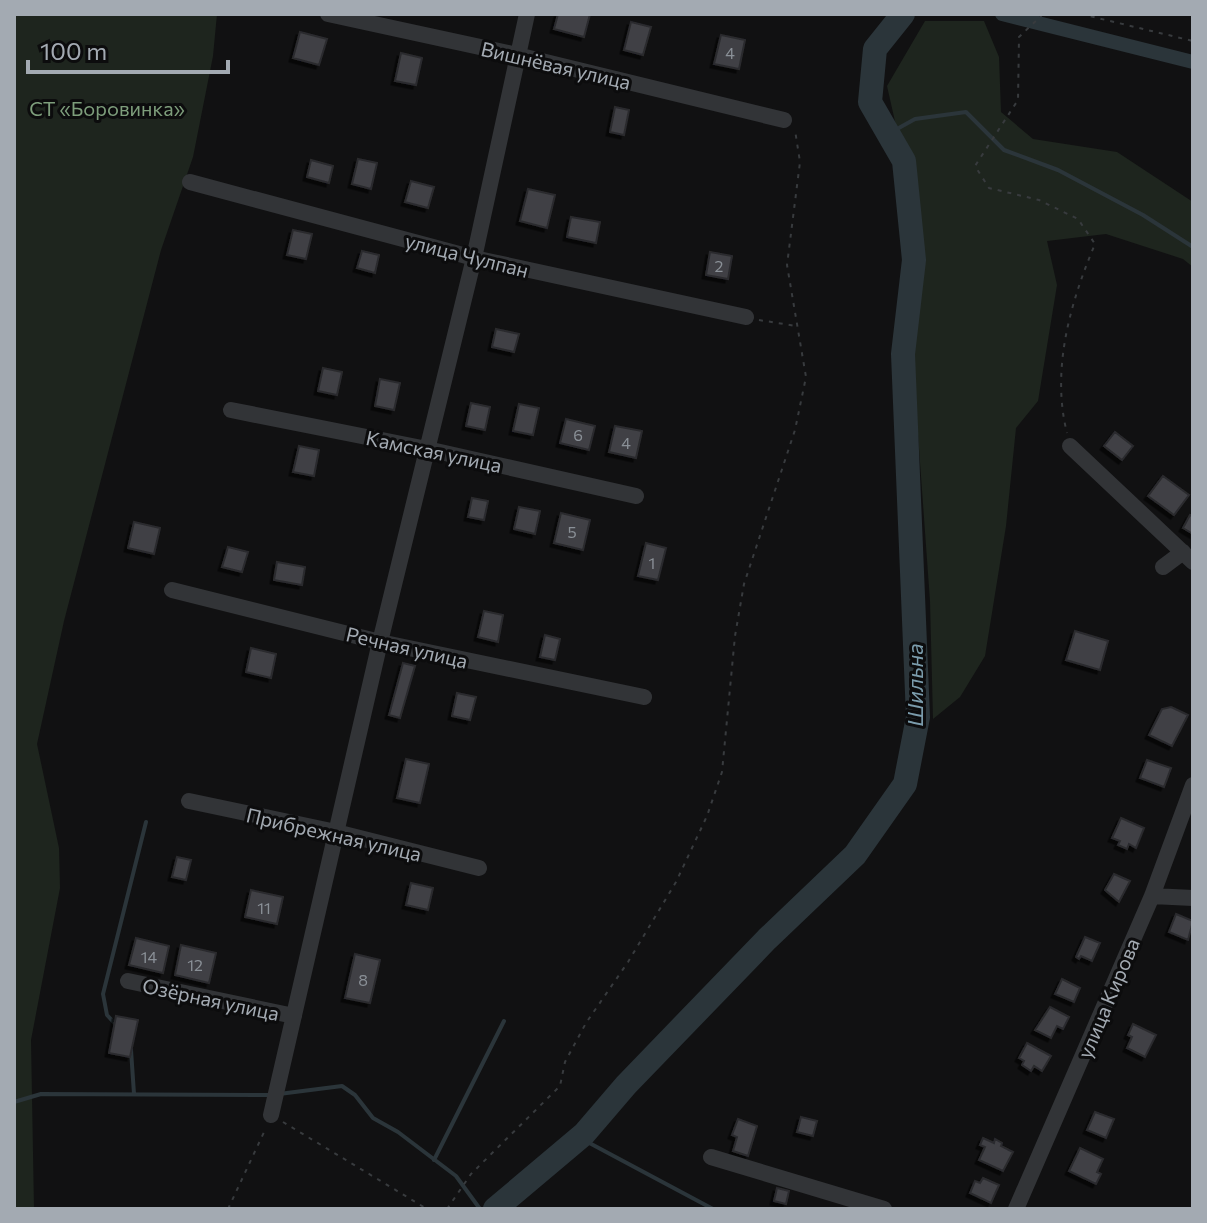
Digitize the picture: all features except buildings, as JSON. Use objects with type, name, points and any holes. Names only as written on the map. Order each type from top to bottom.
[{"type":"street","name":"Вишнёвая улица","points":[[328,14],[517,55],[784,120]]},
{"type":"street","points":[[271,1115],[380,642],[474,258],[527,14]]},
{"type":"street","name":"улица Чулпан","points":[[190,182],[474,258],[746,317]]},
{"type":"street","name":"Камская улица","points":[[231,410],[427,449],[636,496]]},
{"type":"street","points":[[1070,446],[1188,557],[1163,567]]},
{"type":"street","name":"Речная улица","points":[[172,590],[380,642],[644,697]]},
{"type":"street","name":"улица Кирова","points":[[1016,1209],[1152,896],[1193,785]]},
{"type":"street","name":"Прибрежная улица","points":[[189,801],[336,832],[479,868]]},
{"type":"street","points":[[1152,896],[1193,898]]},
{"type":"street","name":"Озёрная улица","points":[[128,981],[294,1016]]},
{"type":"street","points":[[711,1157],[884,1209]]},
{"type":"path","points":[[1043,14],[1019,37],[1018,100],[975,166],[989,188],[1039,200],[1078,219],[1095,244],[1064,335],[1062,415],[1070,446]]},
{"type":"path","points":[[1081,14],[1193,41]]},
{"type":"path","points":[[447,1209],[471,1174],[560,1086],[565,1062],[586,1023],[628,962],[676,882],[707,816],[722,772],[735,636],[744,584],[795,430],[806,377],[787,265],[800,162],[793,121],[784,120]]},
{"type":"path","points":[[746,317],[798,326]]},
{"type":"path","points":[[228,1209],[271,1115],[427,1209]]},
{"type":"green space","name":"СТ «Боровинка»","points":[[14,14],[217,14],[213,56],[193,157],[161,250],[64,621],[37,744],[59,848],[60,888],[31,1040],[34,1209],[14,1209]]},
{"type":"green space","points":[[925,21],[984,21],[999,57],[1001,112],[1033,139],[1117,152],[1193,202],[1193,267],[1183,259],[1106,234],[1047,241],[1057,285],[1038,401],[1016,428],[1006,526],[985,656],[960,697],[933,719],[930,601],[912,351],[921,260],[887,86]]},
{"type":"waterway","name":"Шильна","points":[[495,1209],[584,1134],[626,1085],[767,939],[855,855],[905,784],[918,717],[903,354],[914,260],[904,161],[870,102],[875,49],[903,14]]},
{"type":"waterway","points":[[1002,14],[1193,62]]},
{"type":"waterway","points":[[888,134],[915,119],[966,112],[1004,150],[1058,170],[1143,215],[1193,247]]},
{"type":"waterway","points":[[117,1026],[107,1015],[103,994],[146,822]]},
{"type":"waterway","points":[[434,1160],[504,1021]]},
{"type":"waterway","points":[[131,1050],[134,1094]]},
{"type":"waterway","points":[[279,1094],[342,1086],[355,1095],[373,1118],[398,1132],[456,1176],[480,1209]]},
{"type":"waterway","points":[[14,1102],[41,1094],[270,1095]]},
{"type":"waterway","points":[[580,1138],[713,1209]]}]
